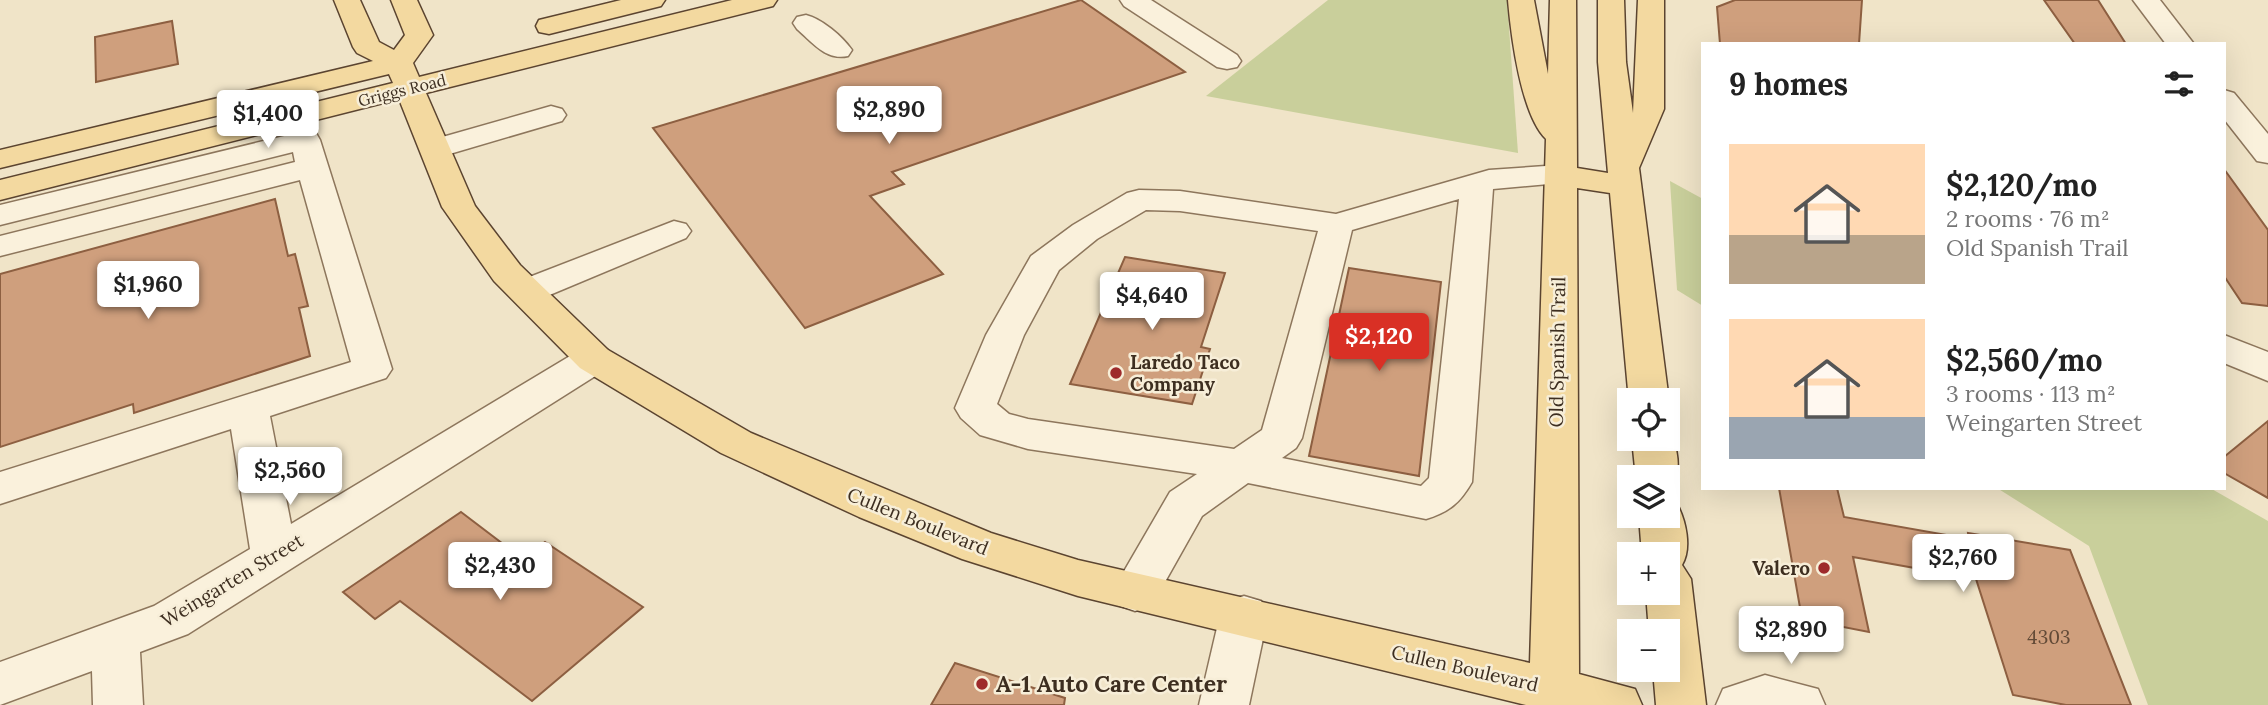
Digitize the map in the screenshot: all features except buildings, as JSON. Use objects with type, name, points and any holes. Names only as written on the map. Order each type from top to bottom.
[{"type":"main road","points":[[347,0],[366,47],[405,76],[419,35],[404,0]]},
{"type":"main road","name":"Griggs Road","points":[[0,190],[405,76],[652,0]]},
{"type":"main road","name":"Griggs Road","points":[[0,159],[764,0]]},
{"type":"main road","points":[[1521,0],[1526,52],[1560,159],[1626,176]]},
{"type":"main road","name":"Old Spanish Trail","points":[[1554,697],[1563,0]]},
{"type":"main road","points":[[1611,0],[1612,62],[1648,388]]},
{"type":"main road","points":[[1626,176],[1649,109],[1651,0]]},
{"type":"main road","name":"Cullen Boulevard","points":[[405,76],[459,207],[507,274],[594,359],[736,443],[978,547],[1078,578],[1244,615],[1554,697],[1616,705]]},
{"type":"main road","points":[[1671,605],[1681,705]]},
{"type":"street","points":[[1133,0],[1227,61]]},
{"type":"street","points":[[2146,0],[2178,42]]},
{"type":"street","points":[[806,23],[838,50]]},
{"type":"street","points":[[2226,102],[2268,154]]},
{"type":"street","points":[[436,149],[551,115]]},
{"type":"street","points":[[0,215],[305,140],[372,369],[0,488]]},
{"type":"street","points":[[1477,183],[1450,482],[1440,495],[1426,503],[1242,466],[1028,434],[996,425],[975,408],[1005,335],[1044,264],[1084,232],[1139,200],[1180,201],[1337,225],[1477,183],[1507,178],[1560,159]]},
{"type":"street","points":[[0,246],[313,167]]},
{"type":"street","points":[[1135,592],[1186,504],[1281,438],[1337,225]]},
{"type":"street","points":[[527,291],[674,231]]},
{"type":"street","points":[[2226,348],[2268,368]]},
{"type":"street","name":"Weingarten Street","points":[[0,684],[170,620],[594,359]]},
{"type":"street","points":[[247,409],[274,556]]},
{"type":"street","points":[[1224,705],[1244,615]]},
{"type":"street","points":[[115,641],[118,705]]},
{"type":"street","points":[[1741,705],[1765,697],[1800,705]]},
{"type":"green space","points":[[1328,0],[1507,0],[1518,153],[1206,96]]},
{"type":"green space","points":[[1670,181],[1701,198],[1701,305],[1677,290]]},
{"type":"green space","points":[[2000,490],[2214,490],[2268,521],[2268,705],[2148,705],[2089,546]]},
{"type":"place","name":"Laredo Taco Company","points":[[1116,373]]},
{"type":"place","name":"Valero","points":[[1824,568]]},
{"type":"place","name":"A-1 Auto Care Center","points":[[982,684]]}]
